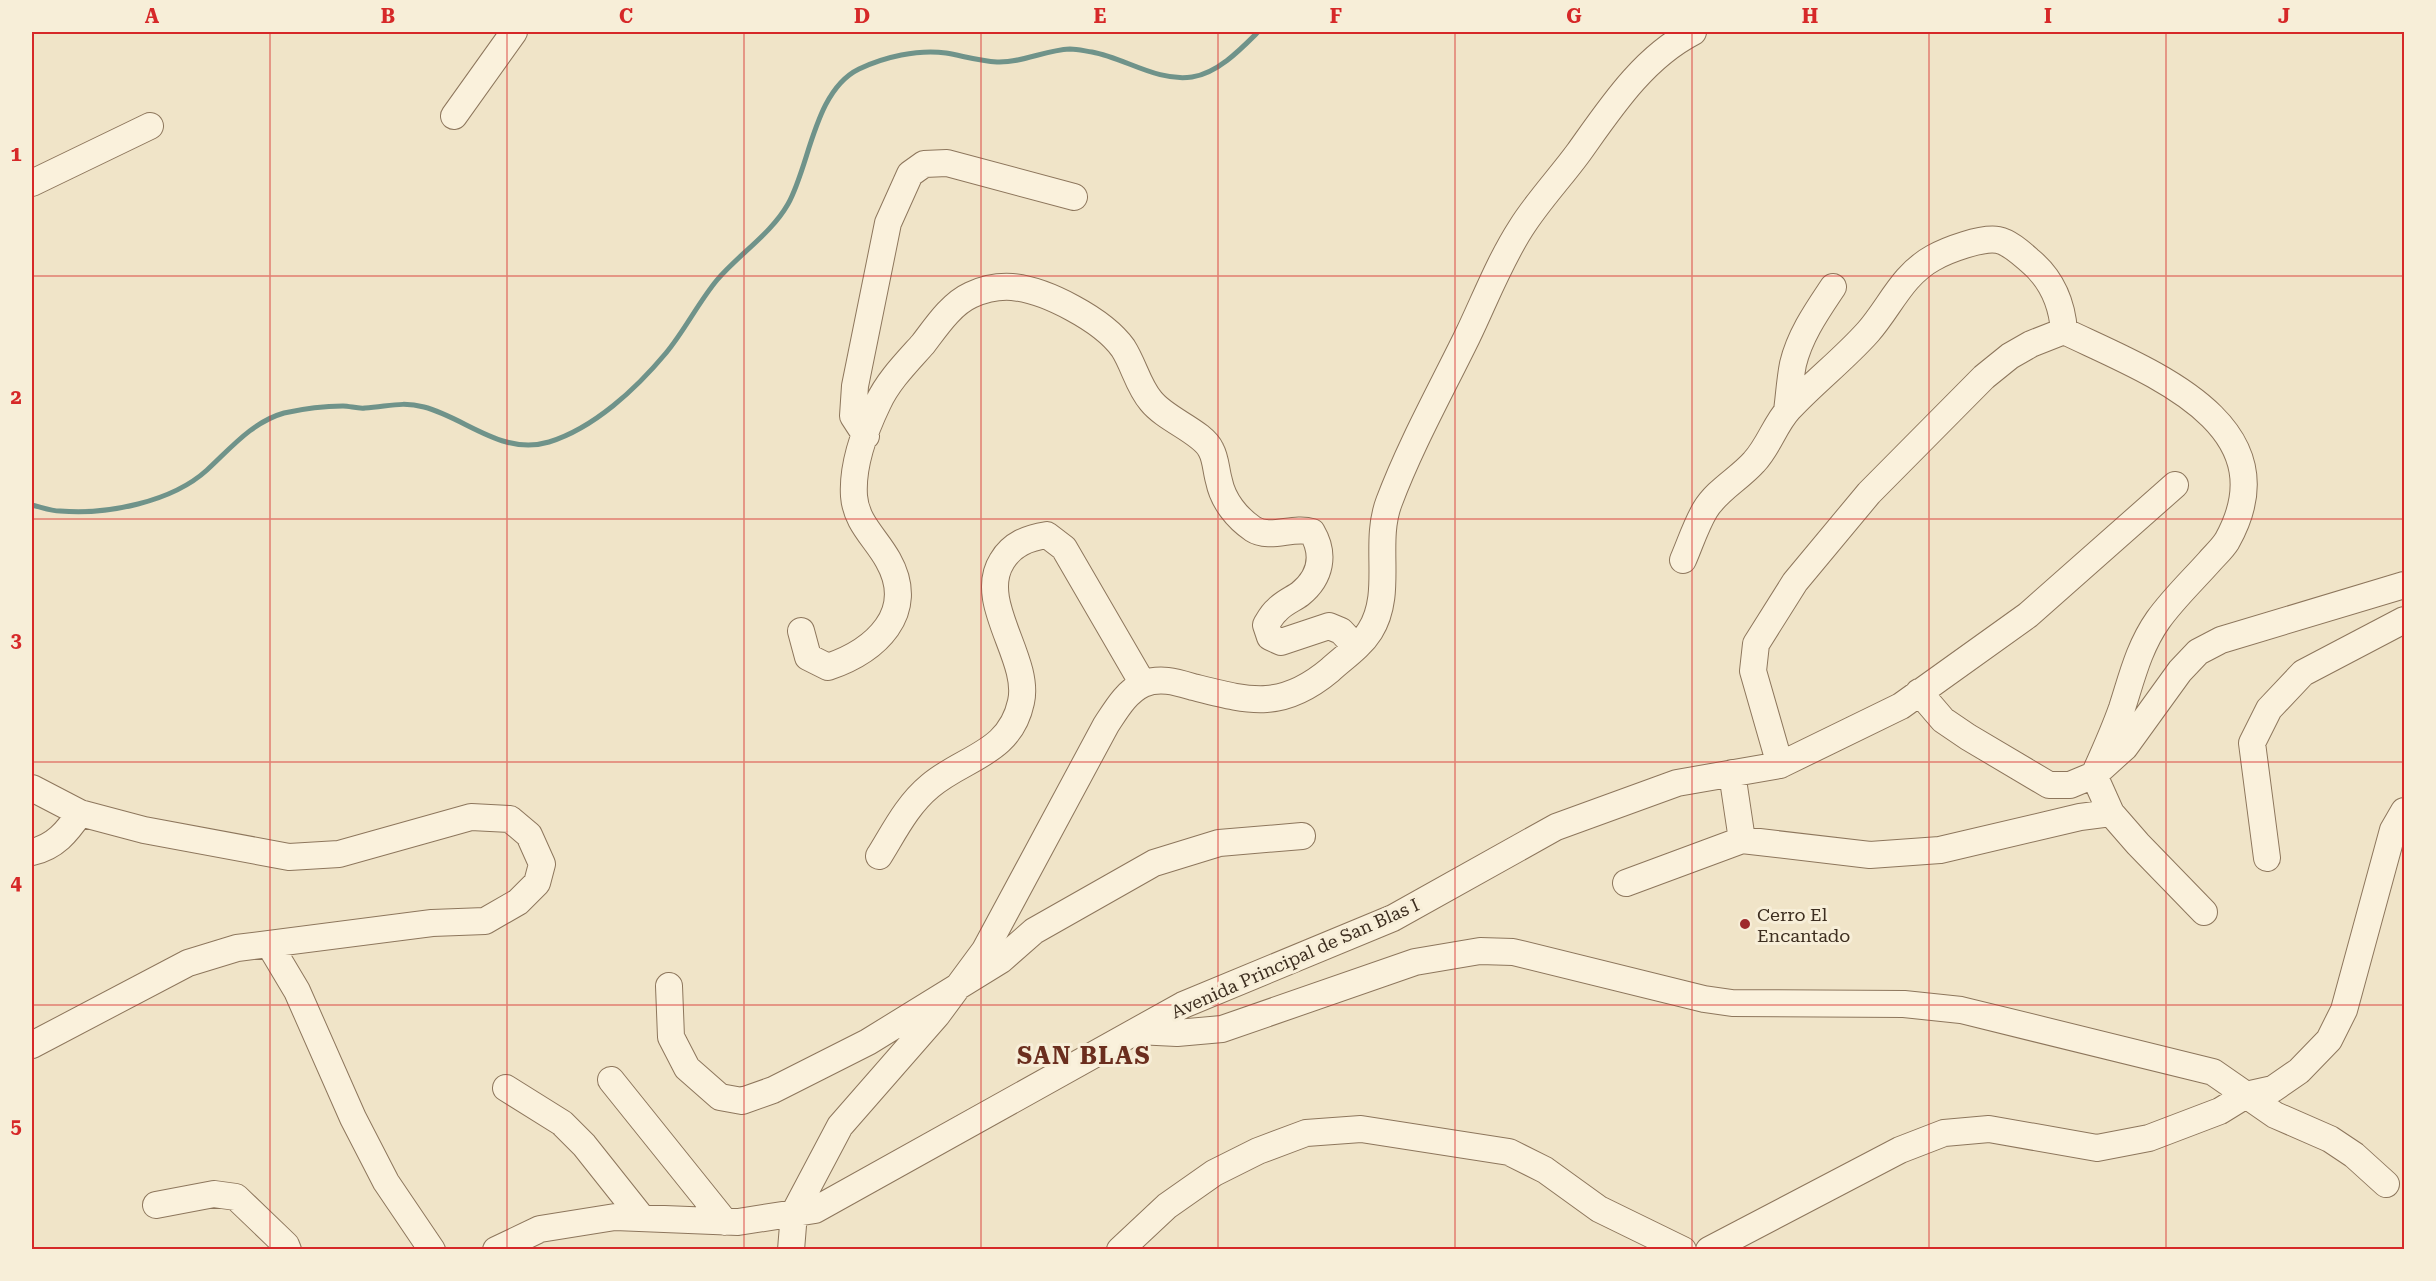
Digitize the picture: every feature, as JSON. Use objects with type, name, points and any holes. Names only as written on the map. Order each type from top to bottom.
[{"type":"street","points":[[454,116],[514,32]]},
{"type":"street","points":[[791,1250],[794,1213],[840,1126],[937,1016],[985,950],[1106,725],[1126,696],[1143,684],[1167,680],[1242,699],[1264,700],[1293,694],[1319,679],[1356,647],[1370,631],[1381,604],[1382,533],[1388,505],[1417,439],[1519,231],[1545,192],[1574,158],[1619,95],[1650,63],[1693,32]]},
{"type":"street","points":[[32,183],[150,126]]},
{"type":"street","points":[[866,436],[853,416],[855,386],[888,223],[910,174],[924,164],[947,163],[1074,197]]},
{"type":"street","points":[[1683,560],[1705,510],[1754,463],[1768,446],[1787,411],[1865,335],[1881,317],[1909,275],[1934,257],[1982,240],[2000,240],[2018,250],[2036,266],[2052,286],[2063,311],[2064,331]]},
{"type":"street","points":[[801,631],[808,657],[828,667],[845,661],[886,632],[897,609],[897,583],[889,561],[857,513],[854,494],[858,459],[878,402],[892,380],[950,311],[969,296],[994,288],[1013,287],[1047,297],[1096,322],[1111,334],[1123,349],[1149,399],[1161,412],[1204,440],[1211,449],[1223,498],[1240,518],[1255,530],[1268,534],[1300,529],[1312,532],[1320,545],[1321,559],[1318,568],[1302,592],[1276,610],[1266,625],[1270,637],[1281,642],[1329,626],[1341,631],[1356,647]]},
{"type":"street","points":[[1787,411],[1793,364],[1800,343],[1833,287]]},
{"type":"street","points":[[1780,765],[1753,671],[1753,660],[1756,644],[1795,582],[1869,493],[1984,378],[2010,356],[2031,344],[2064,331],[2167,381],[2201,405],[2221,425],[2236,448],[2243,474],[2243,497],[2237,521],[2225,545],[2180,593],[2158,620],[2142,646],[2118,718],[2094,775],[2111,813],[2204,912]]},
{"type":"street","name":"Avenida Principal de San Blas I","points":[[496,1250],[540,1229],[615,1217],[738,1222],[815,1210],[1183,1005],[1393,918],[1556,827],[1677,783],[1780,765],[1901,706],[2028,615],[2175,485]]},
{"type":"street","points":[[879,856],[913,802],[931,784],[998,745],[1015,720],[1022,700],[1021,679],[993,591],[996,571],[1008,551],[1029,537],[1047,535],[1064,548],[1143,684]]},
{"type":"street","points":[[1919,693],[1943,720],[1968,737],[2049,785],[2070,785],[2094,775],[2125,747],[2180,671],[2198,652],[2221,640],[2404,585]]},
{"type":"street","points":[[2267,858],[2252,743],[2270,709],[2303,673],[2404,620]]},
{"type":"street","points":[[1732,773],[1742,840]]},
{"type":"street","points":[[32,788],[80,813],[144,830],[289,857],[339,854],[471,817],[510,819],[529,835],[542,864],[537,883],[518,902],[485,921],[432,923],[237,948],[188,963],[32,1045]]},
{"type":"street","points":[[1709,1250],[1900,1150],[1944,1133],[1989,1129],[2097,1148],[2150,1137],[2220,1111],[2246,1095],[2273,1089],[2300,1071],[2329,1040],[2344,1010],[2393,830],[2404,811]]},
{"type":"street","points":[[32,852],[41,850],[63,837],[80,813]]},
{"type":"street","points":[[1626,883],[1742,840],[1870,855],[1940,850],[2080,817],[2111,813]]},
{"type":"street","points":[[669,986],[671,1037],[687,1068],[720,1097],[742,1101],[773,1090],[868,1042],[1002,960],[1034,931],[1154,863],[1219,843],[1302,836]]},
{"type":"street","points":[[269,944],[297,991],[354,1118],[386,1182],[432,1250]]},
{"type":"street","points":[[1137,1031],[1177,1033],[1222,1029],[1415,962],[1480,951],[1513,952],[1704,999],[1732,1003],[1904,1005],[1961,1010],[2213,1072],[2276,1115],[2330,1139],[2354,1155],[2385,1184]]},
{"type":"street","points":[[610,1080],[725,1222]]},
{"type":"street","points":[[506,1088],[562,1123],[584,1145],[642,1218]]},
{"type":"street","points":[[1120,1250],[1167,1206],[1214,1173],[1257,1151],[1306,1133],[1361,1129],[1509,1152],[1545,1170],[1599,1209],[1683,1250]]},
{"type":"street","points":[[156,1205],[214,1194],[236,1197],[286,1245],[288,1250]]},
{"type":"waterway","points":[[32,505],[57,511],[98,511],[158,498],[193,481],[242,437],[272,417],[314,408],[416,405],[440,412],[485,434],[516,444],[532,445],[566,436],[613,406],[654,367],[673,344],[717,280],[781,215],[796,188],[815,130],[832,94],[844,80],[859,69],[879,61],[913,53],[946,53],[984,61],[1006,62],[1070,49],[1104,55],[1166,76],[1192,77],[1202,75],[1220,65],[1237,53],[1258,32]]},
{"type":"place","name":"Cerro El Encantado","points":[[1745,924]]},
{"type":"district","name":"SAN BLAS","points":[[1084,1056]]}]
